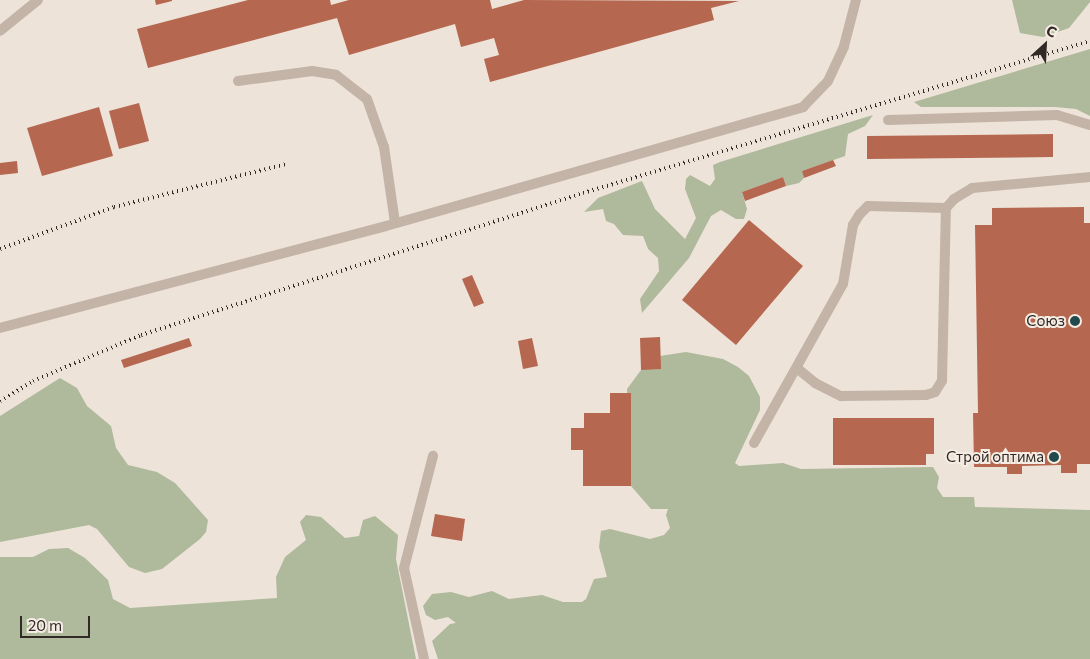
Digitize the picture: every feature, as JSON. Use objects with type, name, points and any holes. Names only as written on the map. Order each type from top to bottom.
[{"type":"lane","points":[[0,31],[38,0]]},
{"type":"lane","points":[[0,328],[395,222],[803,107],[828,81],[844,46],[856,0]]},
{"type":"lane","points":[[238,81],[312,70],[336,75],[368,99],[384,147],[395,222]]},
{"type":"lane","points":[[888,120],[1057,115],[1090,125]]},
{"type":"lane","points":[[798,369],[816,383],[841,396],[926,395],[935,392],[942,381],[946,208],[954,199],[972,188],[1090,177]]},
{"type":"lane","points":[[754,443],[798,369],[843,284],[853,226],[868,206],[946,208]]},
{"type":"lane","points":[[424,659],[404,568],[433,456]]},
{"type":"green space","points":[[1012,0],[1090,0],[1090,2],[1069,28],[1043,37],[1020,33]]},
{"type":"green space","points":[[1090,49],[1090,116],[1076,109],[1055,107],[921,107],[914,102]]},
{"type":"green space","points":[[873,115],[865,126],[848,134],[845,156],[802,171],[804,178],[799,183],[786,186],[783,177],[742,192],[747,209],[744,219],[736,219],[721,210],[711,216],[689,258],[642,313],[640,299],[659,271],[658,258],[648,249],[643,236],[623,235],[614,224],[606,221],[603,209],[584,212],[598,198],[642,181],[655,209],[685,239],[696,218],[685,189],[686,179],[690,175],[710,186],[715,179],[713,165]]},
{"type":"green space","points":[[686,352],[723,359],[738,367],[749,376],[760,397],[760,410],[735,463],[739,466],[783,463],[801,469],[933,467],[939,477],[937,488],[943,497],[974,497],[975,507],[1090,510],[1090,659],[438,659],[432,641],[450,624],[456,623],[448,617],[435,620],[426,615],[423,606],[432,594],[451,592],[469,597],[492,591],[509,599],[542,595],[563,602],[582,602],[586,599],[594,579],[607,577],[599,547],[601,531],[610,529],[650,539],[664,535],[670,528],[666,515],[668,509],[651,509],[631,486],[627,389],[641,370],[660,356]]},
{"type":"green space","points":[[60,378],[77,388],[87,406],[111,426],[116,448],[128,465],[157,472],[175,483],[208,520],[206,532],[200,539],[162,569],[145,573],[129,567],[97,529],[89,525],[0,542],[0,416]]},
{"type":"green space","points":[[306,515],[321,517],[345,538],[359,536],[363,520],[375,516],[398,535],[396,559],[416,659],[0,659],[0,557],[33,557],[49,549],[68,548],[85,558],[108,580],[113,599],[130,608],[277,598],[276,577],[285,557],[306,540],[300,522]]},
{"type":"building","points":[[155,0],[172,0],[172,1],[156,5]]},
{"type":"building","points":[[248,0],[330,0],[331,5],[349,0],[490,0],[492,9],[524,0],[739,1],[711,8],[714,20],[490,82],[484,59],[499,55],[494,38],[461,47],[455,24],[349,55],[337,18],[148,68],[137,29]]},
{"type":"building","points":[[139,103],[149,141],[119,149],[109,111]]},
{"type":"building","points":[[99,107],[113,156],[42,176],[27,128]]},
{"type":"building","points":[[1053,134],[1053,157],[867,159],[867,136]]},
{"type":"building","points":[[833,160],[836,166],[804,178],[802,171]]},
{"type":"building","points":[[17,161],[18,173],[0,175],[0,163]]},
{"type":"building","points":[[783,177],[786,186],[745,201],[742,192]]},
{"type":"building","points":[[1084,207],[1084,223],[1090,223],[1090,464],[1077,464],[1077,473],[1061,473],[1061,465],[1022,466],[1022,474],[1007,474],[1007,467],[974,467],[973,413],[978,413],[975,225],[992,225],[992,208]]},
{"type":"building","points":[[749,220],[803,266],[736,345],[682,300]]},
{"type":"building","points":[[472,275],[484,303],[474,307],[462,279]]},
{"type":"building","points":[[660,337],[661,369],[641,370],[640,338]]},
{"type":"building","points":[[189,338],[192,346],[124,368],[121,360]]},
{"type":"building","points":[[532,338],[538,366],[523,369],[518,341]]},
{"type":"building","points":[[610,393],[631,393],[631,486],[583,486],[583,450],[571,450],[571,428],[584,428],[584,413],[610,413]]},
{"type":"building","points":[[833,418],[934,418],[934,454],[926,454],[926,465],[833,465]]},
{"type":"building","points":[[435,514],[465,519],[462,541],[431,536]]},
{"type":"railway","points":[[0,401],[33,381],[141,335],[583,193],[1090,41]]},
{"type":"railway","points":[[0,249],[114,207],[286,164]]},
{"type":"place","name":"Союз","points":[[1075,321]]},
{"type":"place","name":"Строй оптима","points":[[1054,457]]}]
